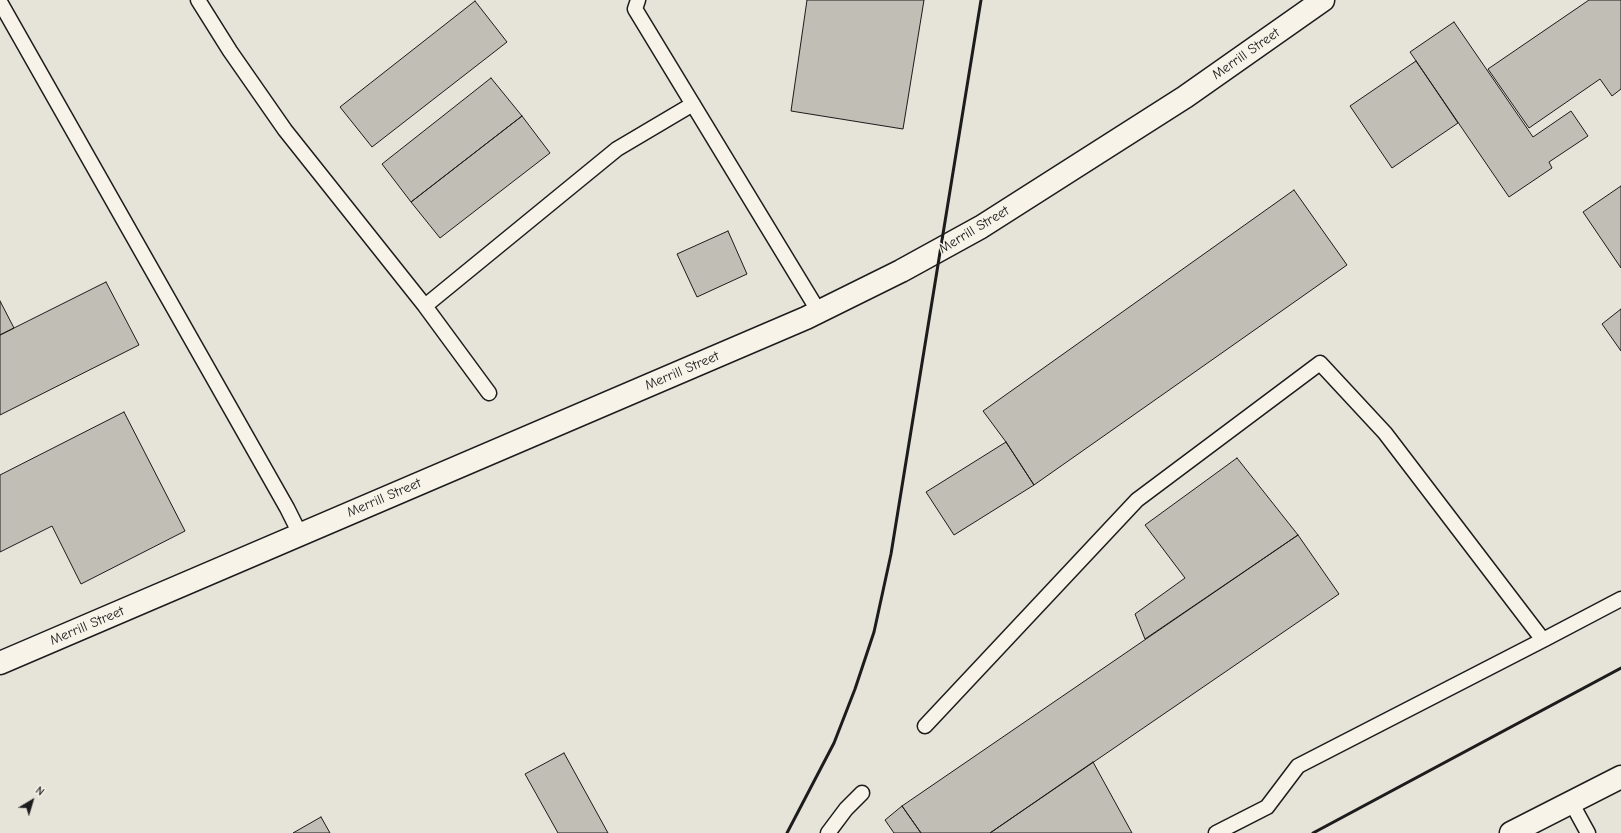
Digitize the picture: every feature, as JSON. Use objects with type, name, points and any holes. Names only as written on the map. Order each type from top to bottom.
[{"type":"street","name":"Merrill Street","points":[[0,663],[819,312],[901,271],[981,227],[1185,97],[1323,0]]},
{"type":"street","points":[[1511,833],[1621,777]]},
{"type":"lane","points":[[198,0],[230,51],[285,130],[425,306],[489,393]]},
{"type":"lane","points":[[638,0],[635,9],[819,312]]},
{"type":"lane","points":[[0,2],[283,501],[300,534]]},
{"type":"lane","points":[[425,306],[616,149],[692,104]]},
{"type":"lane","points":[[925,726],[1137,500],[1320,363],[1385,433],[1543,640]]},
{"type":"lane","points":[[1216,833],[1267,806],[1298,766],[1621,599]]},
{"type":"lane","points":[[828,833],[846,809],[862,793]]},
{"type":"lane","points":[[1571,802],[1588,833]]},
{"type":"shaded area","points":[[0,0],[1621,0],[1621,833],[0,833]]},
{"type":"building","points":[[807,0],[924,0],[903,129],[791,111]]},
{"type":"building","points":[[1589,0],[1621,0],[1621,89],[1612,96],[1600,79],[1529,128],[1488,69]]},
{"type":"building","points":[[475,1],[507,42],[372,147],[340,107]]},
{"type":"building","points":[[1454,22],[1533,137],[1571,111],[1588,136],[1549,162],[1552,168],[1509,197],[1410,52]]},
{"type":"building","points":[[1416,61],[1458,123],[1392,168],[1350,106]]},
{"type":"building","points":[[491,78],[522,116],[411,202],[382,164]]},
{"type":"building","points":[[522,116],[550,153],[440,238],[411,202]]},
{"type":"building","points":[[1621,186],[1621,268],[1583,212]]},
{"type":"building","points":[[1294,190],[1347,265],[1034,485],[1006,442],[983,411]]},
{"type":"building","points":[[728,231],[747,274],[697,297],[677,254]]},
{"type":"building","points":[[106,282],[139,345],[0,415],[0,335]]},
{"type":"building","points":[[0,301],[14,328],[0,335]]},
{"type":"building","points":[[1621,309],[1621,351],[1602,324]]},
{"type":"building","points":[[124,412],[185,531],[81,584],[52,526],[0,552],[0,475]]},
{"type":"building","points":[[1006,442],[1034,485],[954,535],[926,492]]},
{"type":"building","points":[[1237,458],[1298,535],[1145,639],[1135,614],[1185,578],[1145,525]]},
{"type":"building","points":[[1298,535],[1339,594],[990,833],[921,833],[902,806]]},
{"type":"building","points":[[564,753],[608,833],[558,833],[525,774]]},
{"type":"building","points":[[1093,762],[1132,833],[990,833]]},
{"type":"building","points":[[902,806],[921,833],[894,833],[885,820]]},
{"type":"building","points":[[321,817],[330,833],[293,833]]},
{"type":"railway","points":[[787,833],[834,743],[855,689],[874,632],[891,554],[981,0]]},
{"type":"railway","points":[[1313,833],[1621,668]]}]
